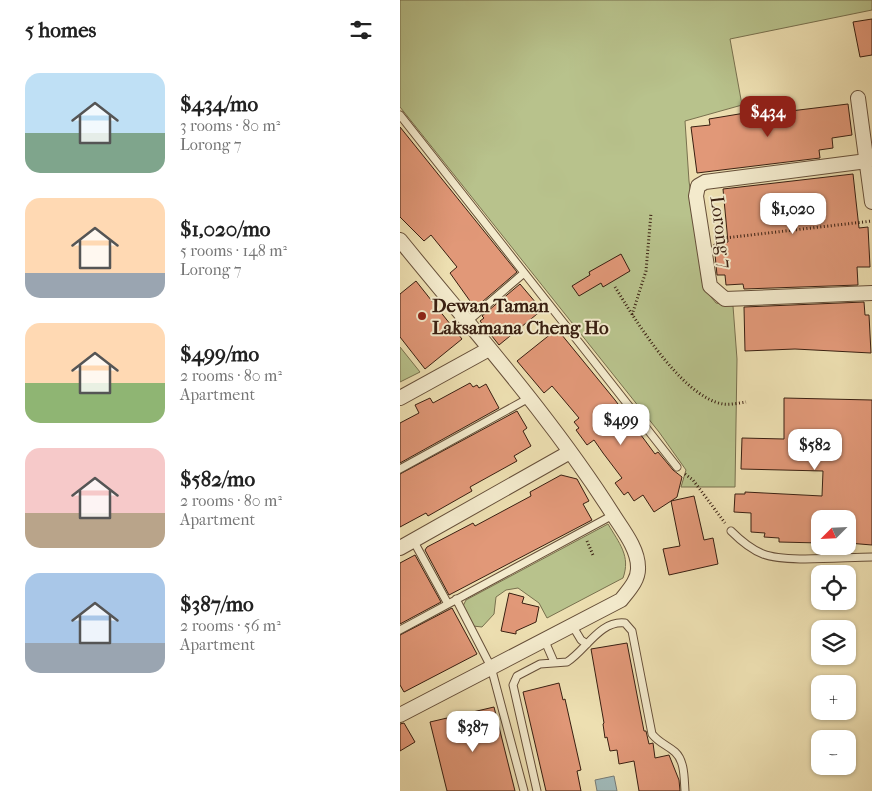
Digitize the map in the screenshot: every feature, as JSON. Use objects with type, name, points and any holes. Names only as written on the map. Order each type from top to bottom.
[{"type":"street","points":[[858,98],[872,202]]},
{"type":"street","name":"Lorong 7","points":[[867,161],[705,182],[698,186],[696,196],[710,286],[725,299],[872,293]]},
{"type":"street","points":[[400,714],[621,600],[633,585],[638,567],[630,542],[591,478],[530,398],[401,243]]},
{"type":"street","points":[[400,398],[489,350]]},
{"type":"street","points":[[400,548],[570,452]]},
{"type":"lane","points":[[400,116],[677,467]]},
{"type":"lane","points":[[467,323],[524,273]]},
{"type":"lane","points":[[400,469],[530,398]]},
{"type":"lane","points":[[400,630],[613,515]]},
{"type":"lane","points":[[731,531],[746,546],[764,555],[784,558],[872,557]]},
{"type":"lane","points":[[413,540],[448,604]]},
{"type":"lane","points":[[456,600],[491,667],[524,791]]},
{"type":"lane","points":[[537,791],[513,685],[517,676],[540,664],[567,662],[600,630],[618,622],[625,623],[632,632],[652,734],[660,744],[676,753],[679,758],[682,764],[685,791]]},
{"type":"lane","points":[[572,625],[581,640],[587,644]]},
{"type":"lane","points":[[544,639],[554,662]]},
{"type":"path","points":[[632,315],[646,271],[651,213]]},
{"type":"path","points":[[703,241],[872,221]]},
{"type":"path","points":[[615,287],[661,356],[697,392],[723,404],[746,402]]},
{"type":"path","points":[[677,467],[693,480],[731,531]]},
{"type":"green space","points":[[400,0],[872,0],[872,10],[730,39],[742,105],[685,121],[689,181],[703,287],[716,303],[733,306],[737,359],[735,487],[681,487],[686,470],[659,432],[400,107]]},
{"type":"green space","points":[[400,347],[420,372],[400,382]]},
{"type":"green space","points":[[608,524],[625,556],[626,563],[623,578],[547,618],[539,603],[518,588],[506,590],[496,597],[494,614],[482,627],[473,626],[463,606],[466,600]]},
{"type":"water","points":[[614,776],[617,791],[597,791],[595,780]]},
{"type":"building","points":[[872,19],[872,55],[860,57],[853,22]]},
{"type":"building","points":[[848,104],[852,135],[832,138],[833,148],[819,150],[820,158],[697,173],[691,127],[710,125],[709,119],[757,111],[758,115]]},
{"type":"building","points":[[400,127],[517,272],[475,308],[450,273],[457,267],[431,235],[424,241],[400,217]]},
{"type":"building","points":[[853,174],[859,228],[868,227],[870,267],[857,267],[858,285],[744,289],[743,284],[726,285],[725,275],[717,275],[714,244],[728,242],[723,189]]},
{"type":"building","points":[[621,254],[630,271],[603,287],[601,283],[579,296],[572,286],[590,275],[589,272]]},
{"type":"building","name":"Dewan Taman Laksamana Cheng Ho","points":[[416,281],[462,339],[425,369],[400,337],[400,294]]},
{"type":"building","points":[[520,284],[542,310],[499,345],[480,321],[484,318],[482,316]]},
{"type":"building","points":[[864,302],[865,315],[869,315],[871,353],[795,349],[745,351],[744,307]]},
{"type":"building","points":[[557,329],[615,400],[655,454],[658,452],[673,470],[682,477],[677,497],[654,512],[643,495],[634,501],[628,492],[624,495],[615,483],[622,478],[594,440],[587,445],[576,430],[579,428],[574,422],[579,418],[552,386],[544,393],[517,361]]},
{"type":"building","points":[[470,383],[473,387],[477,385],[479,388],[486,384],[499,408],[400,463],[400,423],[419,413],[415,405],[430,398],[433,403]]},
{"type":"building","points":[[784,398],[872,400],[872,545],[856,544],[856,510],[811,510],[811,543],[779,542],[779,538],[764,537],[765,533],[751,532],[751,513],[734,512],[735,494],[745,494],[745,492],[822,496],[823,471],[741,469],[742,438],[784,439]]},
{"type":"building","points":[[517,411],[527,428],[523,431],[531,446],[514,456],[517,461],[470,487],[472,491],[428,516],[426,513],[400,527],[400,474]]},
{"type":"building","points":[[561,475],[577,479],[589,501],[583,504],[592,520],[449,595],[425,550],[427,547],[473,523],[475,526],[531,496],[530,492]]},
{"type":"building","points":[[694,496],[704,540],[713,538],[718,564],[669,575],[663,549],[680,546],[671,501]]},
{"type":"building","points":[[415,555],[441,602],[400,624],[400,563]]},
{"type":"building","points":[[509,593],[524,597],[522,603],[539,607],[536,622],[516,631],[516,634],[501,631]]},
{"type":"building","points":[[452,608],[477,654],[404,692],[400,685],[400,635]]},
{"type":"building","points":[[627,643],[644,731],[646,731],[649,744],[653,743],[655,758],[669,755],[679,780],[680,791],[639,791],[634,761],[619,764],[617,750],[610,751],[607,737],[605,738],[591,649]]},
{"type":"building","points":[[559,683],[563,700],[565,699],[581,770],[577,771],[581,791],[546,791],[523,692]]},
{"type":"building","points":[[494,707],[515,791],[447,791],[430,722]]},
{"type":"building","points":[[404,723],[415,742],[400,751],[400,724]]},
{"type":"place","name":"Dewan Taman Laksamana Cheng Ho","points":[[422,316]]}]
